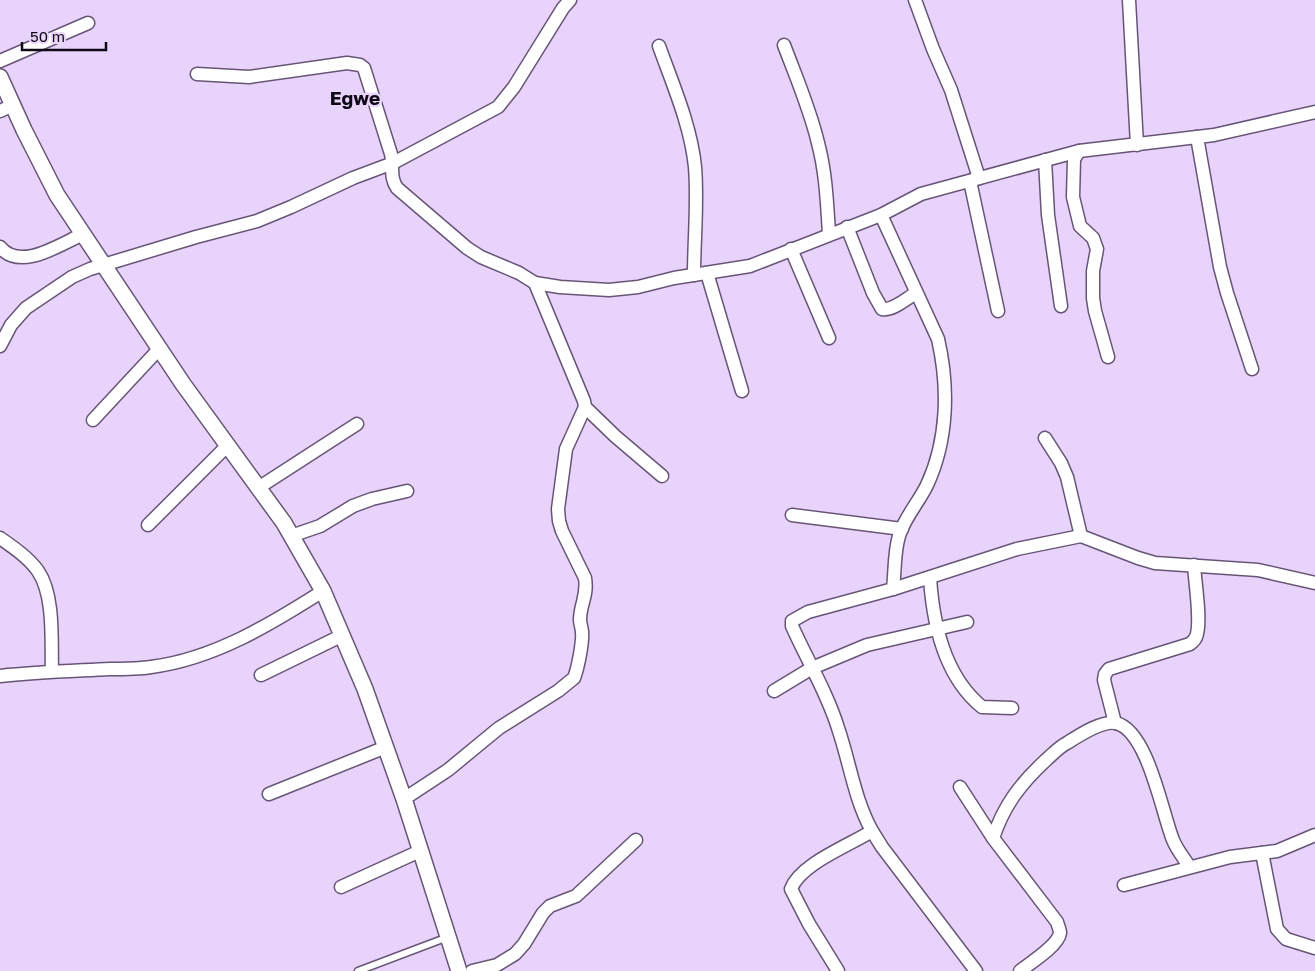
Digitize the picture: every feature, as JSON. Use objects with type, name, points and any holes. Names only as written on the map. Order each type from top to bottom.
[{"type":"street","points":[[0,346],[11,325],[26,308],[72,276],[196,237],[257,221],[393,162],[498,107],[514,87],[563,8],[570,0]]},
{"type":"street","points":[[915,0],[959,111],[974,180],[998,311]]},
{"type":"street","points":[[1129,0],[1137,144]]},
{"type":"street","points":[[0,61],[88,23]]},
{"type":"street","points":[[784,45],[808,108],[818,143],[824,172],[829,234]]},
{"type":"street","points":[[659,46],[688,130],[695,166],[694,275]]},
{"type":"street","points":[[197,74],[249,77],[347,63],[360,64],[364,68],[393,162],[391,177],[397,188],[407,198],[467,248],[534,283],[560,287],[609,290],[750,266],[881,215],[921,194],[1078,151],[1214,135],[1315,112]]},
{"type":"street","points":[[0,77],[6,108],[57,194],[159,349],[284,523],[323,590],[344,635],[386,748],[458,971]]},
{"type":"street","points":[[1197,137],[1220,267],[1252,369]]},
{"type":"street","points":[[1078,151],[1074,159],[1073,197],[1080,226],[1093,238],[1097,249],[1093,271],[1095,311],[1108,357]]},
{"type":"street","points":[[1045,160],[1048,215],[1061,306]]},
{"type":"street","points":[[881,215],[938,340],[943,360],[946,397],[939,450],[928,484],[899,535],[893,589]]},
{"type":"street","points":[[847,228],[882,309],[891,308],[916,293]]},
{"type":"street","points":[[0,248],[15,258],[28,258],[83,234]]},
{"type":"street","points":[[791,249],[829,338]]},
{"type":"street","points":[[707,273],[742,391]]},
{"type":"street","points":[[534,283],[551,320],[585,407],[615,436],[662,476]]},
{"type":"street","points":[[93,420],[159,349]]},
{"type":"street","points":[[404,799],[448,770],[499,728],[558,692],[574,678],[582,641],[580,621],[586,585],[585,578],[562,531],[558,509],[566,449],[585,407]]},
{"type":"street","points":[[258,488],[357,424]]},
{"type":"street","points":[[1045,438],[1061,463],[1067,477],[1081,536]]},
{"type":"street","points":[[148,525],[228,445]]},
{"type":"street","points":[[291,536],[320,526],[354,506],[372,499],[407,491]]},
{"type":"street","points":[[792,515],[902,529]]},
{"type":"street","points":[[976,971],[882,847],[872,831],[858,801],[838,728],[792,626],[792,621],[808,612],[930,578],[1018,549],[1081,536],[1138,558],[1155,562],[1258,570],[1315,583]]},
{"type":"street","points":[[0,538],[37,570],[44,581],[48,598],[52,671]]},
{"type":"street","points":[[1115,723],[1104,680],[1105,674],[1109,669],[1190,644],[1195,640],[1198,633],[1198,618],[1194,565]]},
{"type":"street","points":[[930,578],[933,605],[942,647],[952,671],[974,700],[982,707],[1012,708]]},
{"type":"street","points":[[0,676],[52,671],[151,667],[184,661],[271,624],[323,590]]},
{"type":"street","points":[[774,691],[812,668],[867,645],[966,622]]},
{"type":"street","points":[[261,675],[344,635]]},
{"type":"street","points":[[993,838],[1016,790],[1038,767],[1062,746],[1086,732],[1115,723],[1127,729],[1136,739],[1147,759],[1174,842],[1189,866]]},
{"type":"street","points":[[269,794],[386,748]]},
{"type":"street","points":[[960,787],[993,838],[1057,922],[1060,931],[1059,938],[1053,945],[1020,971]]},
{"type":"street","points":[[838,971],[809,924],[791,889],[801,876],[824,858],[872,831]]},
{"type":"street","points":[[1124,885],[1189,866],[1230,857],[1277,851],[1315,835]]},
{"type":"street","points":[[472,971],[497,965],[516,954],[543,913],[550,906],[576,896],[636,840]]},
{"type":"street","points":[[341,887],[420,851]]},
{"type":"street","points":[[1262,853],[1277,929],[1286,939],[1315,948]]},
{"type":"lane","points":[[358,971],[448,937]]},
{"type":"district","name":"Egwe","points":[[355,97]]}]
